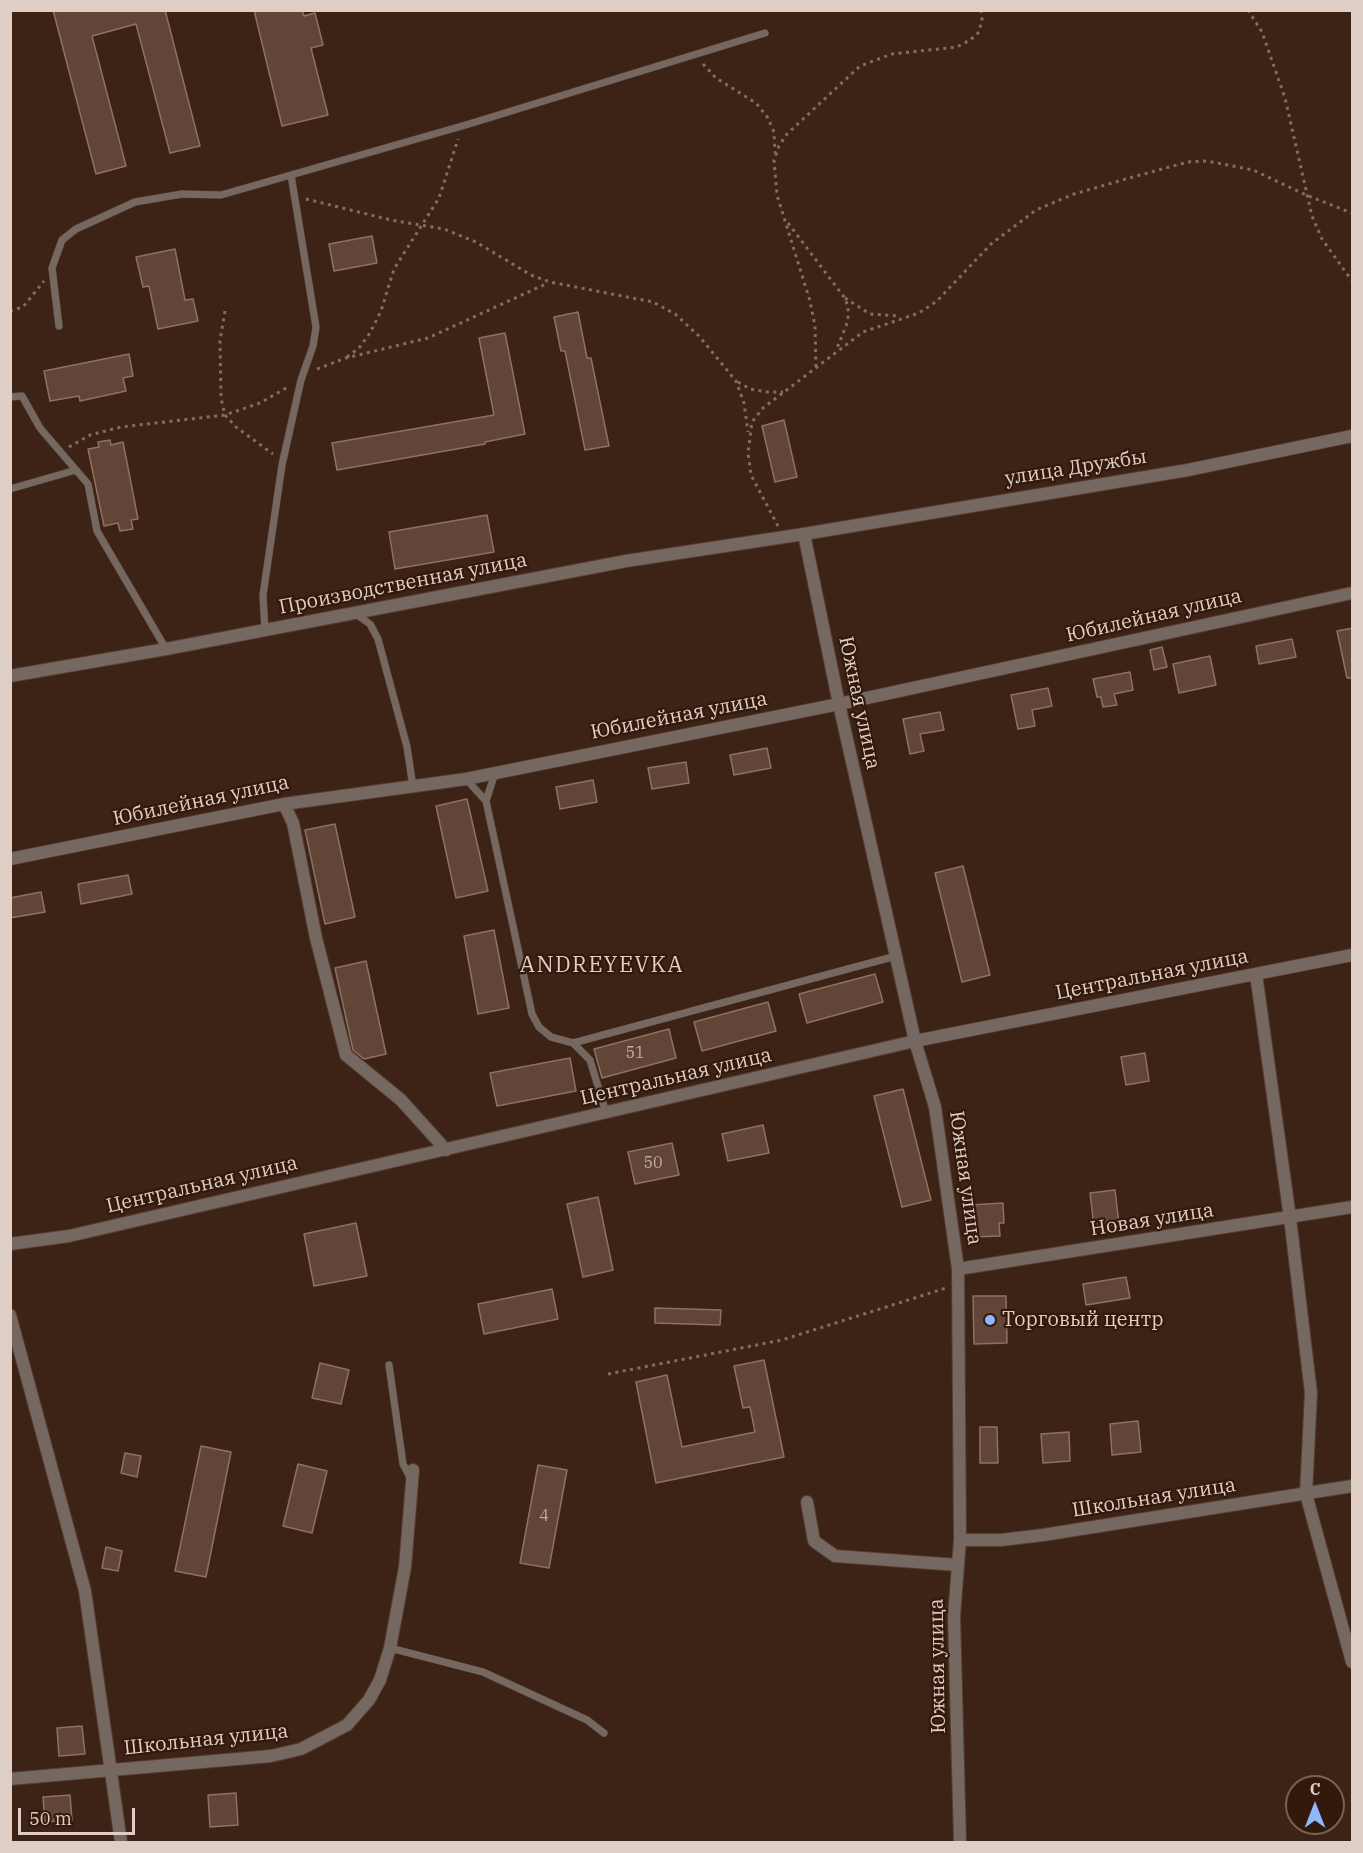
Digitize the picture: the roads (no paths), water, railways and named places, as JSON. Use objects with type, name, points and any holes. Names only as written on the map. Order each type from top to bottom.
[{"type":"street","name":"улица Дружбы","points":[[804,534],[1188,470],[1353,436]]},
{"type":"street","name":"Производственная улица","points":[[10,676],[166,649],[626,561],[804,534]]},
{"type":"street","name":"Южная улица","points":[[804,534],[839,704],[915,1041],[935,1107],[958,1269],[960,1540],[954,1616],[960,1842]]},
{"type":"street","name":"Юбилейная улица","points":[[10,859],[284,804],[466,779],[839,704],[1353,593]]},
{"type":"street","points":[[284,804],[293,823],[316,938],[346,1055],[401,1100],[446,1150]]},
{"type":"street","name":"Центральная улица","points":[[10,1244],[69,1236],[915,1041],[1353,954]]},
{"type":"street","points":[[1256,974],[1290,1218],[1311,1393],[1306,1494],[1353,1662]]},
{"type":"street","name":"Новая улица","points":[[958,1269],[1353,1207]]},
{"type":"street","points":[[10,1315],[85,1591],[110,1770],[115,1783],[121,1842]]},
{"type":"street","name":"Школьная улица","points":[[10,1779],[271,1756],[311,1745],[347,1725],[360,1712],[380,1680],[390,1648],[405,1566],[412,1475]]},
{"type":"street","name":"Школьная улица","points":[[960,1540],[1001,1540],[1043,1535],[1353,1486]]},
{"type":"street","points":[[807,1502],[814,1541],[835,1556],[958,1565]]},
{"type":"lane","points":[[59,326],[52,268],[62,240],[69,234],[135,202],[182,194],[221,195],[469,124],[765,33]]},
{"type":"lane","points":[[265,630],[262,595],[282,465],[301,380],[313,346],[316,327],[291,175]]},
{"type":"lane","points":[[10,397],[22,396],[40,428],[88,484],[92,495],[97,531],[166,649]]},
{"type":"lane","points":[[10,489],[76,470]]},
{"type":"lane","points":[[354,612],[369,624],[378,639],[407,747],[413,787]]},
{"type":"lane","points":[[495,773],[486,801],[532,1014],[539,1027],[551,1037],[573,1043],[590,1060],[606,1113]]},
{"type":"lane","points":[[466,779],[486,801]]},
{"type":"lane","points":[[573,1043],[896,956]]},
{"type":"lane","points":[[389,1365],[403,1464],[412,1475]]},
{"type":"lane","points":[[390,1648],[483,1672],[587,1720],[604,1733]]},
{"type":"place","name":"Торговый центр","points":[[990,1320]]},
{"type":"district","name":"ANDREYEVKA","points":[[602,966]]}]
